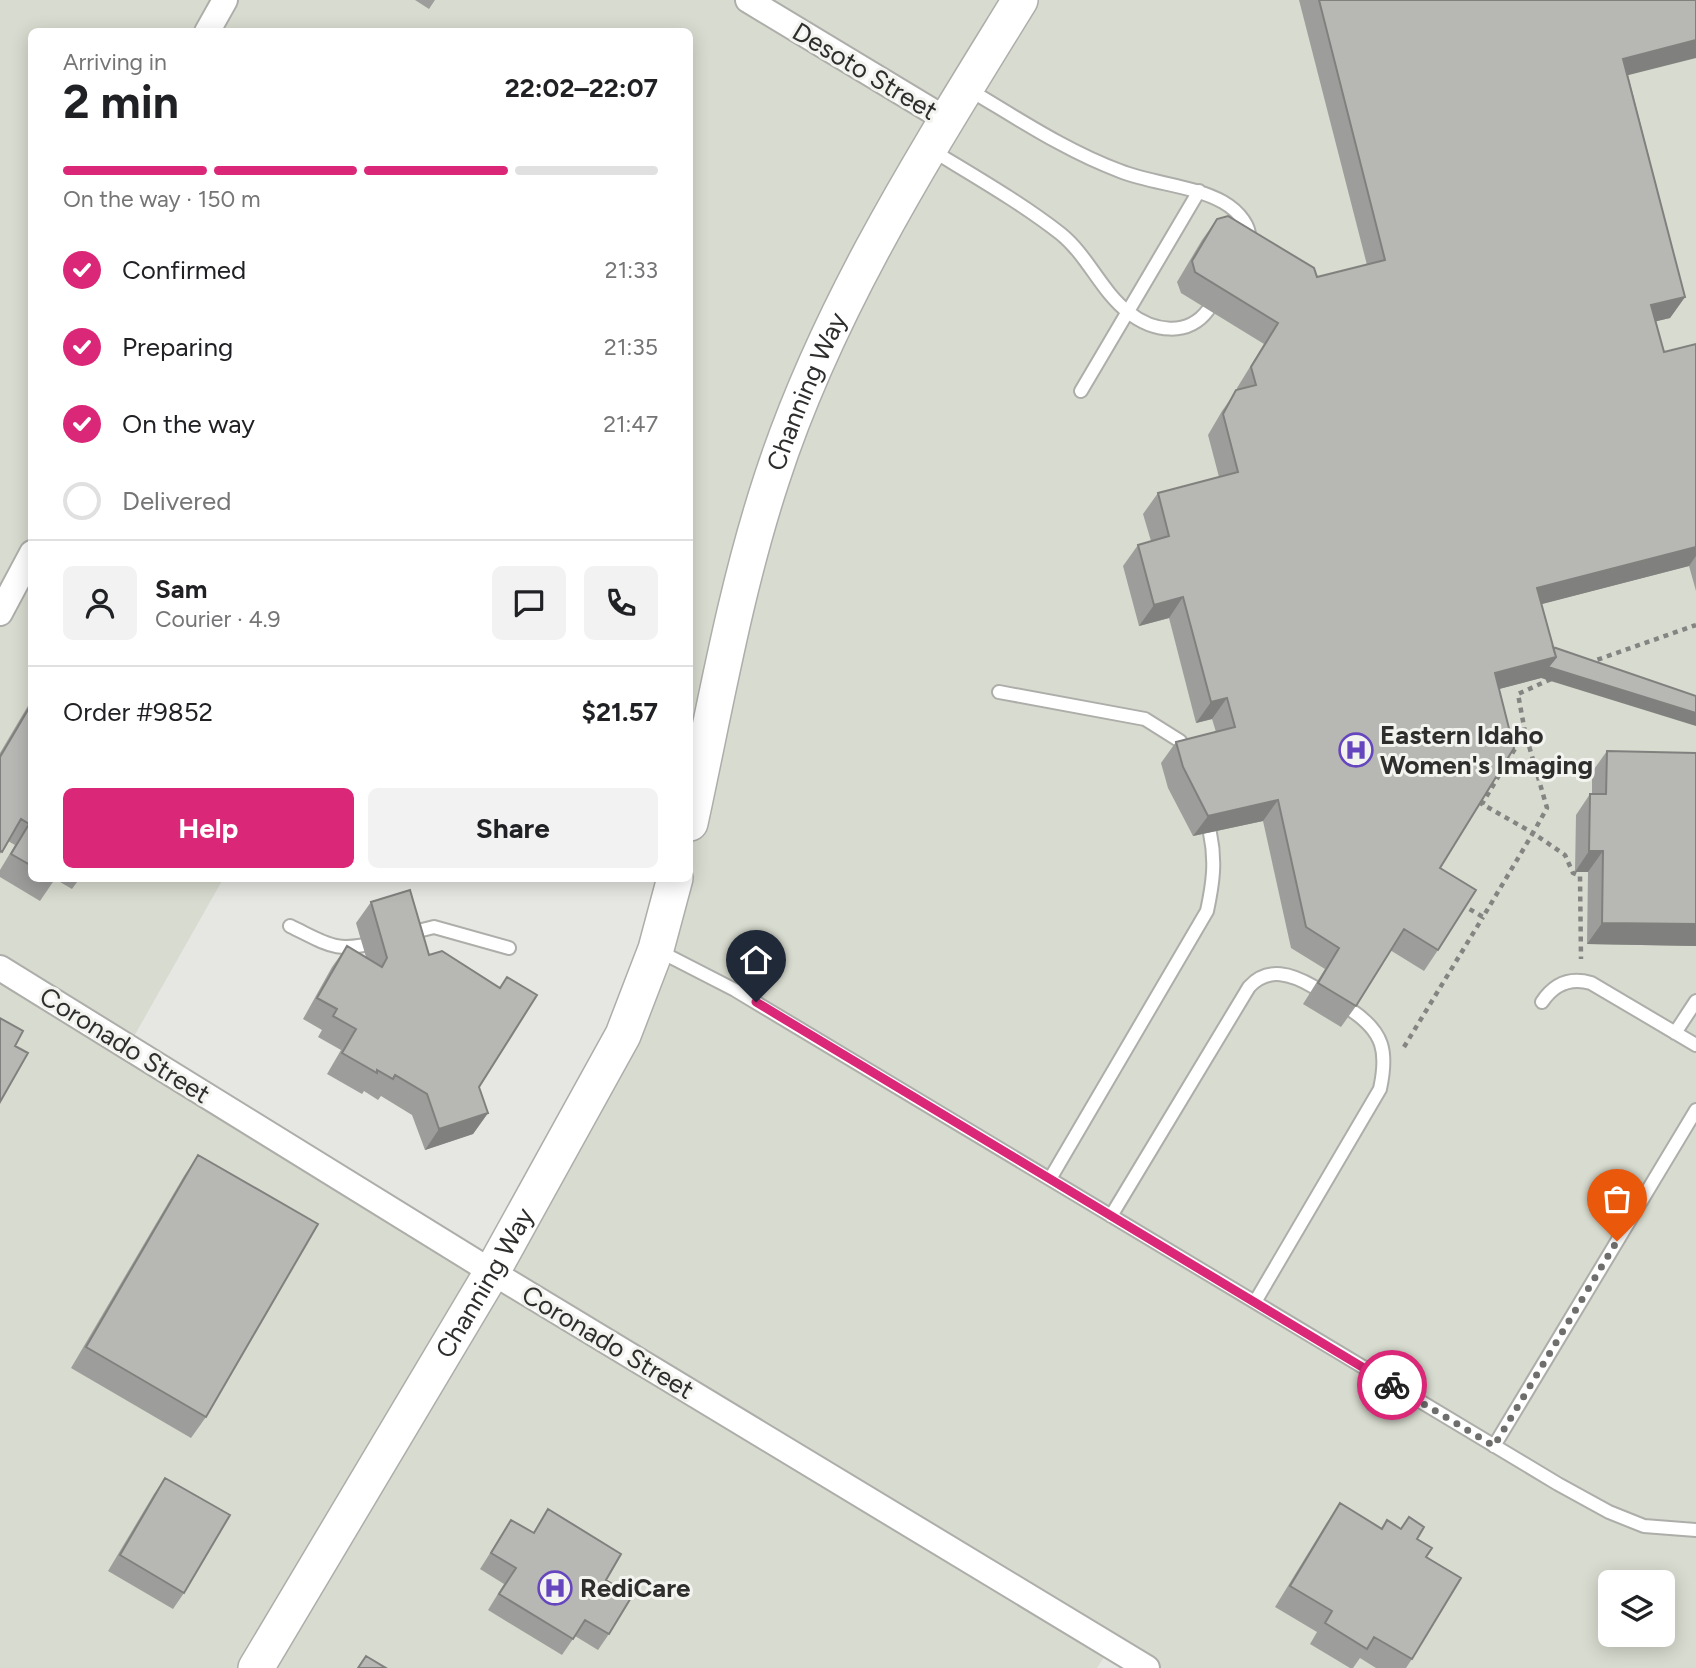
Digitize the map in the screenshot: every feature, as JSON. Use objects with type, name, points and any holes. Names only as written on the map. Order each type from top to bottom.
[{"type":"main road","name":"Channing Way","points":[[693,809],[740,592],[772,477],[816,365],[886,221],[1020,0]]},
{"type":"main road","name":"Channing Way","points":[[256,1668],[492,1272],[623,1035],[656,949],[674,882]]},
{"type":"street","points":[[209,28],[225,0]]},
{"type":"street","name":"Desoto Street","points":[[748,0],[938,134]]},
{"type":"street","points":[[0,613],[28,560]]},
{"type":"street","name":"Coronado Street","points":[[0,968],[492,1272],[1147,1668]]},
{"type":"lane","points":[[966,88],[1041,133],[1118,171],[1153,183],[1199,191],[1224,202],[1244,221],[1249,240],[1242,255]]},
{"type":"lane","points":[[938,134],[1010,198],[1063,236],[1128,312],[1156,326],[1174,330],[1190,326],[1208,310]]},
{"type":"lane","points":[[1082,391],[1199,191]]},
{"type":"lane","points":[[999,692],[1144,719],[1180,741],[1190,756]]},
{"type":"lane","points":[[1050,1179],[1202,922],[1214,882],[1215,856],[1210,833]]},
{"type":"lane","points":[[290,926],[334,947],[351,949],[434,927],[509,948]]},
{"type":"lane","points":[[656,949],[735,990],[1609,1513],[1644,1526],[1696,1530]]},
{"type":"lane","points":[[1111,1216],[1256,980],[1270,974],[1284,973],[1314,986]]},
{"type":"lane","points":[[1542,1002],[1549,991],[1560,984],[1580,980],[1591,983],[1696,1045]]},
{"type":"lane","points":[[1675,1033],[1696,1001]]},
{"type":"lane","points":[[1255,1302],[1380,1089],[1384,1071],[1380,1039],[1368,1021],[1351,1010]]},
{"type":"lane","points":[[1494,1446],[1696,1110]]},
{"type":"path","points":[[1580,666],[1696,625]]},
{"type":"path","points":[[1402,1049],[1407,1045],[1547,808],[1525,732],[1518,694],[1555,677]]},
{"type":"path","points":[[1525,732],[1482,804],[1564,855],[1573,873],[1580,876],[1581,960]]},
{"type":"path","points":[[1460,903],[1483,917]]},
{"type":"shaded area","points":[[0,0],[1696,0],[1696,1668],[1146,1668],[1111,1646],[1097,1668],[0,1668]]},
{"type":"building","points":[[1319,0],[1696,0],[1696,40],[1623,59],[1685,297],[1651,305],[1664,352],[1696,344],[1696,547],[1537,588],[1556,657],[1495,673],[1514,748],[1440,868],[1476,890],[1438,950],[1404,929],[1356,1006],[1318,983],[1339,948],[1306,927],[1278,800],[1208,816],[1183,767],[1176,742],[1235,727],[1227,698],[1211,702],[1183,597],[1154,605],[1138,545],[1169,536],[1158,493],[1238,472],[1223,414],[1236,390],[1256,385],[1251,367],[1278,323],[1195,272],[1192,261],[1217,219],[1228,216],[1314,268],[1317,277],[1385,260]]},
{"type":"building","points":[[1553,647],[1696,696],[1696,713],[1548,667],[1556,657]]},
{"type":"building","points":[[28,710],[28,823],[21,819],[2,852],[0,851],[0,757]]},
{"type":"building","points":[[1607,751],[1696,753],[1696,924],[1602,923],[1603,851],[1589,851],[1590,794],[1606,794]]},
{"type":"building","points":[[28,826],[28,864],[11,854]]},
{"type":"building","points":[[410,890],[429,955],[442,951],[500,988],[507,977],[537,995],[479,1087],[488,1113],[439,1129],[427,1094],[395,1075],[393,1079],[377,1070],[377,1073],[342,1053],[356,1029],[333,1016],[337,1009],[317,998],[347,946],[382,967],[387,958],[371,902]]},
{"type":"building","points":[[0,1018],[23,1031],[15,1046],[28,1053],[0,1102]]},
{"type":"building","points":[[198,1155],[318,1224],[206,1417],[86,1347]]},
{"type":"building","points":[[165,1478],[230,1515],[184,1593],[120,1555]]},
{"type":"building","points":[[1340,1503],[1382,1529],[1387,1520],[1401,1529],[1409,1517],[1424,1527],[1417,1539],[1432,1548],[1426,1557],[1461,1578],[1412,1659],[1374,1637],[1367,1649],[1325,1623],[1332,1611],[1290,1586]]},
{"type":"building","points":[[548,1509],[621,1554],[606,1580],[632,1596],[609,1634],[585,1620],[573,1639],[499,1594],[516,1568],[491,1553],[511,1520],[534,1533]]},
{"type":"building","points":[[366,1656],[386,1668],[358,1668]]},
{"type":"way so far","points":[[1392,1385],[1494,1446],[1617,1241]]},
{"type":"place","name":"Eastern Idaho Women's Imaging","points":[[1356,750]]},
{"type":"place","name":"RediCare","points":[[555,1588]]},
{"type":"route","points":[[756,1002],[1392,1385]]}]
